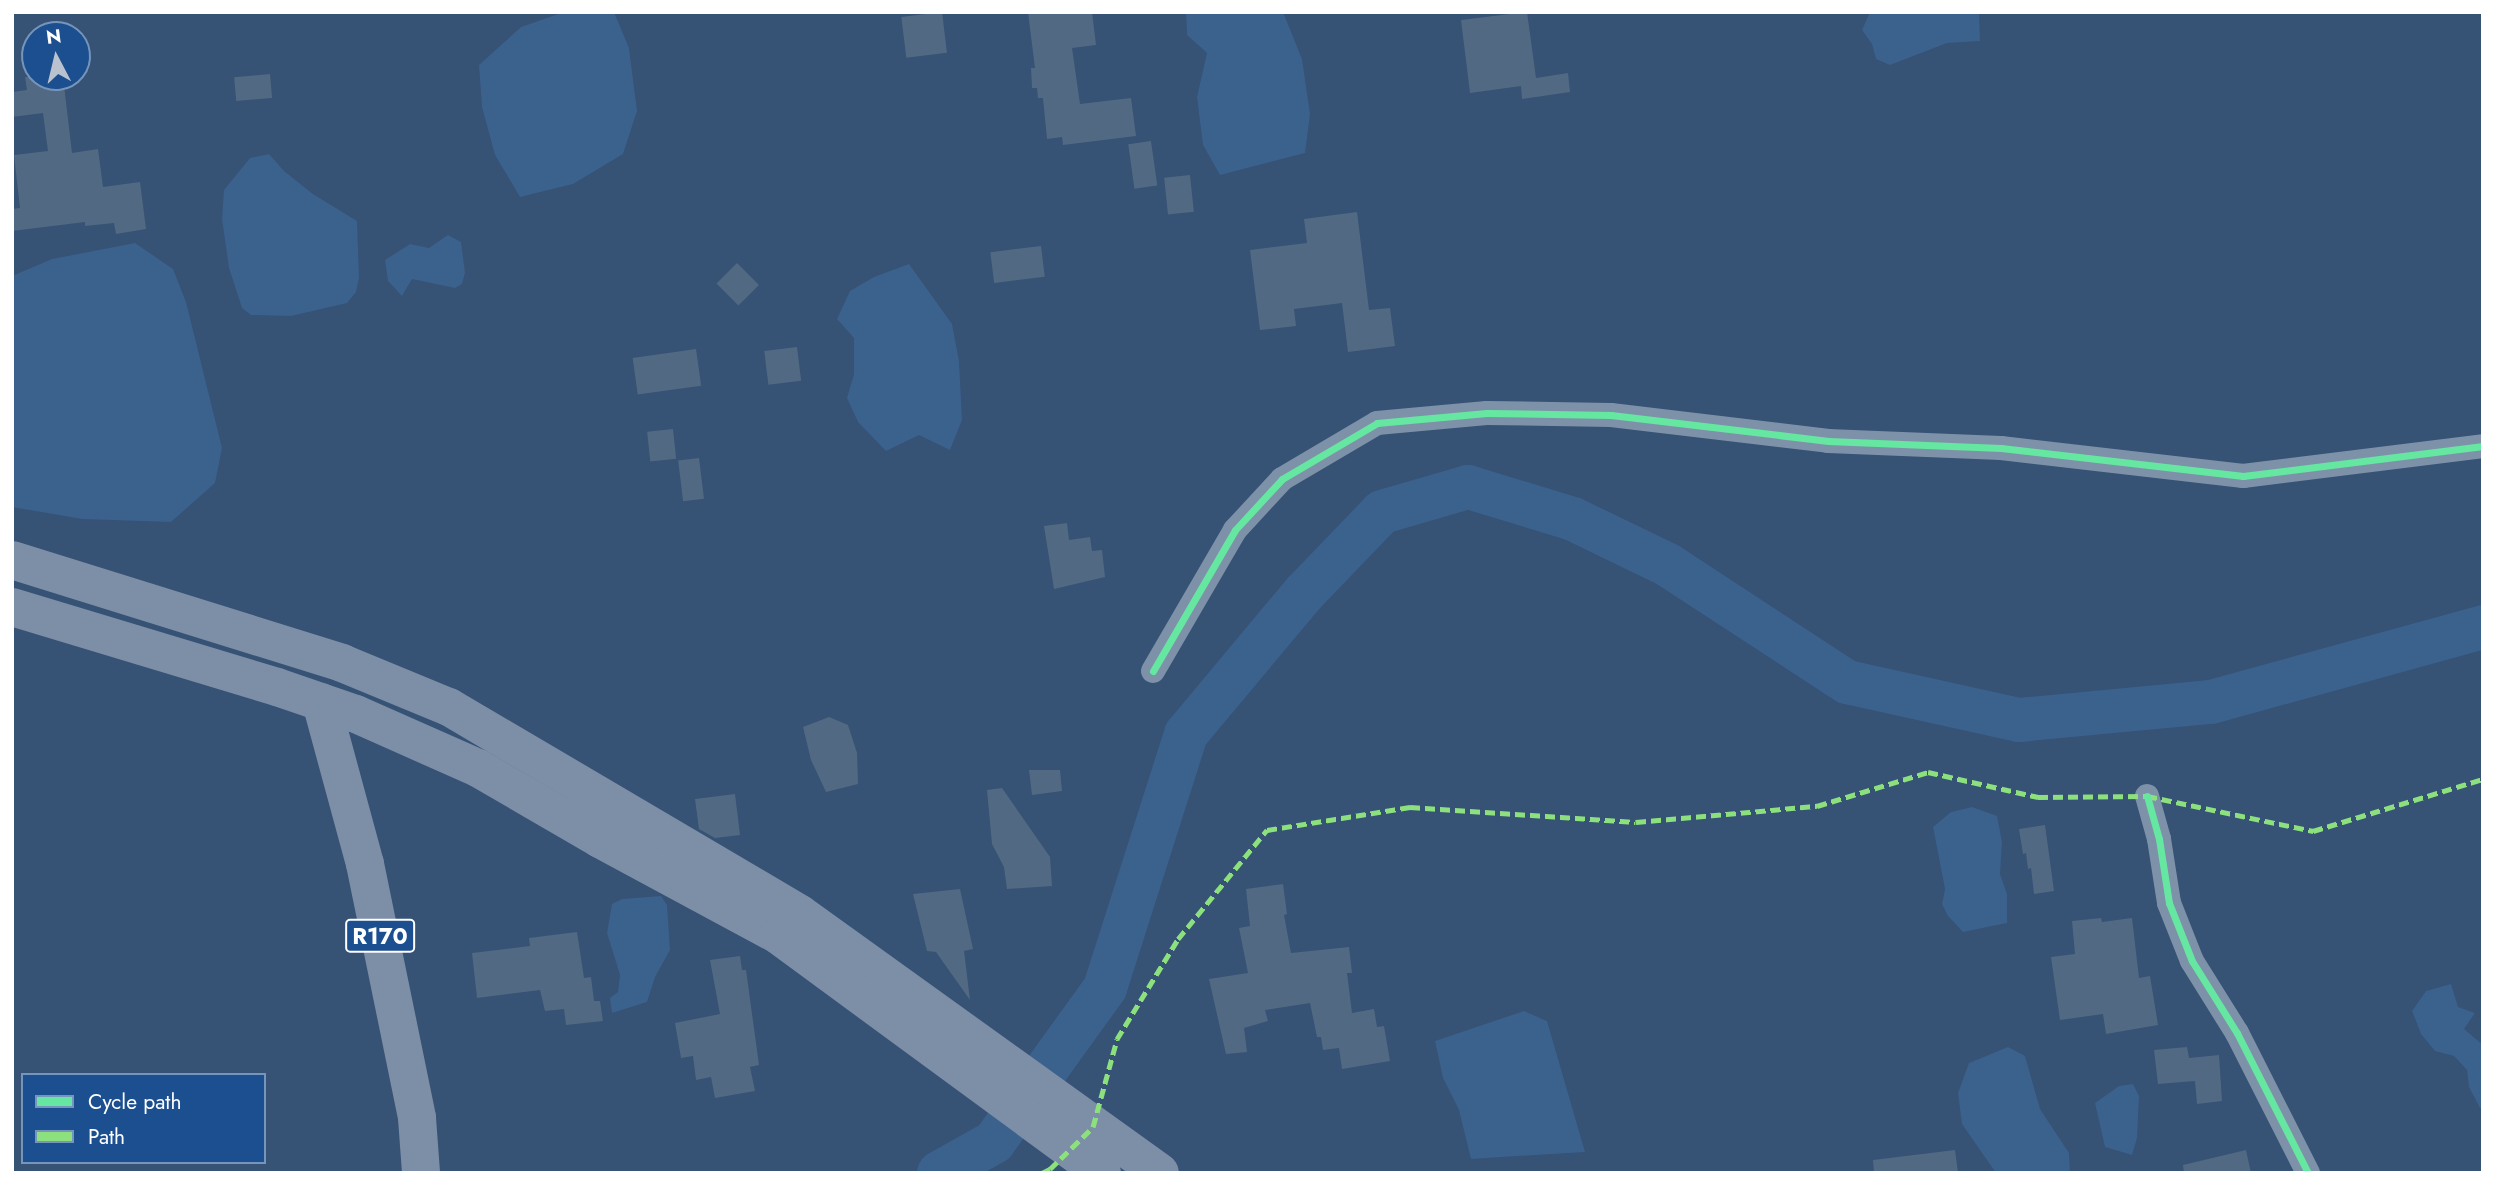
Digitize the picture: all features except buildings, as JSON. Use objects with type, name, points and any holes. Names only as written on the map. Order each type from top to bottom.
[{"type":"main road","points":[[12,560],[342,663],[449,707],[800,914],[930,1026],[1070,1130],[1160,1173]]},
{"type":"main road","points":[[12,607],[321,702],[478,768],[600,839],[778,935],[930,1026]]},
{"type":"main road","name":"R170","points":[[321,702],[365,864],[417,1118],[421,1173]]},
{"type":"main road","points":[[1070,1130],[1102,1173]]},
{"type":"street","points":[[1153,671],[1235,530],[1282,479],[1377,423],[1488,413],[1611,415],[1828,441],[2001,448],[2243,476],[2483,446]]},
{"type":"street","points":[[2147,796],[2159,839],[2169,902],[2192,961],[2237,1033],[2308,1173]]},
{"type":"water","points":[[564,12],[614,12],[629,48],[637,111],[623,154],[573,184],[520,197],[495,155],[482,107],[479,65],[521,27]]},
{"type":"water","points":[[1186,12],[1283,12],[1302,59],[1310,114],[1305,153],[1220,175],[1203,145],[1197,97],[1207,53],[1187,35]]},
{"type":"water","points":[[1870,12],[1979,12],[1980,41],[1947,43],[1890,65],[1876,59],[1872,44],[1862,30]]},
{"type":"water","points":[[269,154],[284,171],[313,194],[357,221],[359,278],[356,292],[347,303],[291,316],[251,315],[242,308],[229,268],[222,219],[224,190],[250,158]]},
{"type":"water","points":[[448,235],[461,242],[465,273],[462,284],[455,288],[412,279],[402,296],[388,281],[385,260],[410,244],[429,248]]},
{"type":"water","points":[[135,243],[173,269],[186,302],[222,448],[215,483],[171,522],[82,519],[12,507],[12,276],[52,259]]},
{"type":"water","points":[[909,264],[952,324],[959,361],[962,420],[950,450],[919,435],[886,451],[858,422],[847,398],[854,374],[854,338],[837,319],[850,291],[874,277]]},
{"type":"water","points":[[1972,807],[1997,816],[2002,842],[2000,874],[2007,894],[2007,923],[1963,932],[1948,916],[1942,904],[1945,889],[1933,827],[1951,812]]},
{"type":"water","points":[[661,896],[667,905],[670,950],[655,977],[647,1002],[612,1013],[610,998],[618,992],[620,975],[607,933],[612,904],[622,899]]},
{"type":"water","points":[[2451,984],[2458,1007],[2475,1013],[2464,1029],[2483,1045],[2483,1107],[2480,1108],[2469,1087],[2467,1070],[2454,1056],[2435,1051],[2421,1034],[2412,1011],[2426,991]]},
{"type":"water","points":[[1524,1011],[1547,1021],[1585,1152],[1471,1159],[1459,1110],[1443,1078],[1435,1041]]},
{"type":"water","points":[[2008,1047],[2025,1056],[2040,1109],[2069,1153],[2070,1173],[1996,1173],[1962,1124],[1958,1093],[1969,1063]]},
{"type":"water","points":[[2133,1084],[2139,1096],[2137,1138],[2132,1155],[2105,1147],[2095,1103],[2119,1086]]},
{"type":"waterway","points":[[939,1173],[994,1142],[1105,988],[1186,734],[1304,593],[1382,512],[1468,487],[1573,519],[1668,565],[1847,682],[2019,720],[2211,702],[2483,627]]},
{"type":"marked path","points":[[1042,1173],[1050,1169],[1093,1127],[1117,1039],[1178,939],[1267,830],[1410,807],[1636,822],[1817,806],[1928,772],[2038,797],[2147,796],[2313,831],[2483,779]]},
{"type":"cycle path","points":[[1153,671],[1235,530],[1282,479],[1377,423],[1487,413],[1611,415],[1828,441],[2001,448],[2243,476],[2483,446]]},
{"type":"cycle path","points":[[2147,796],[2159,839],[2169,903],[2192,961],[2237,1033],[2308,1173]]}]
